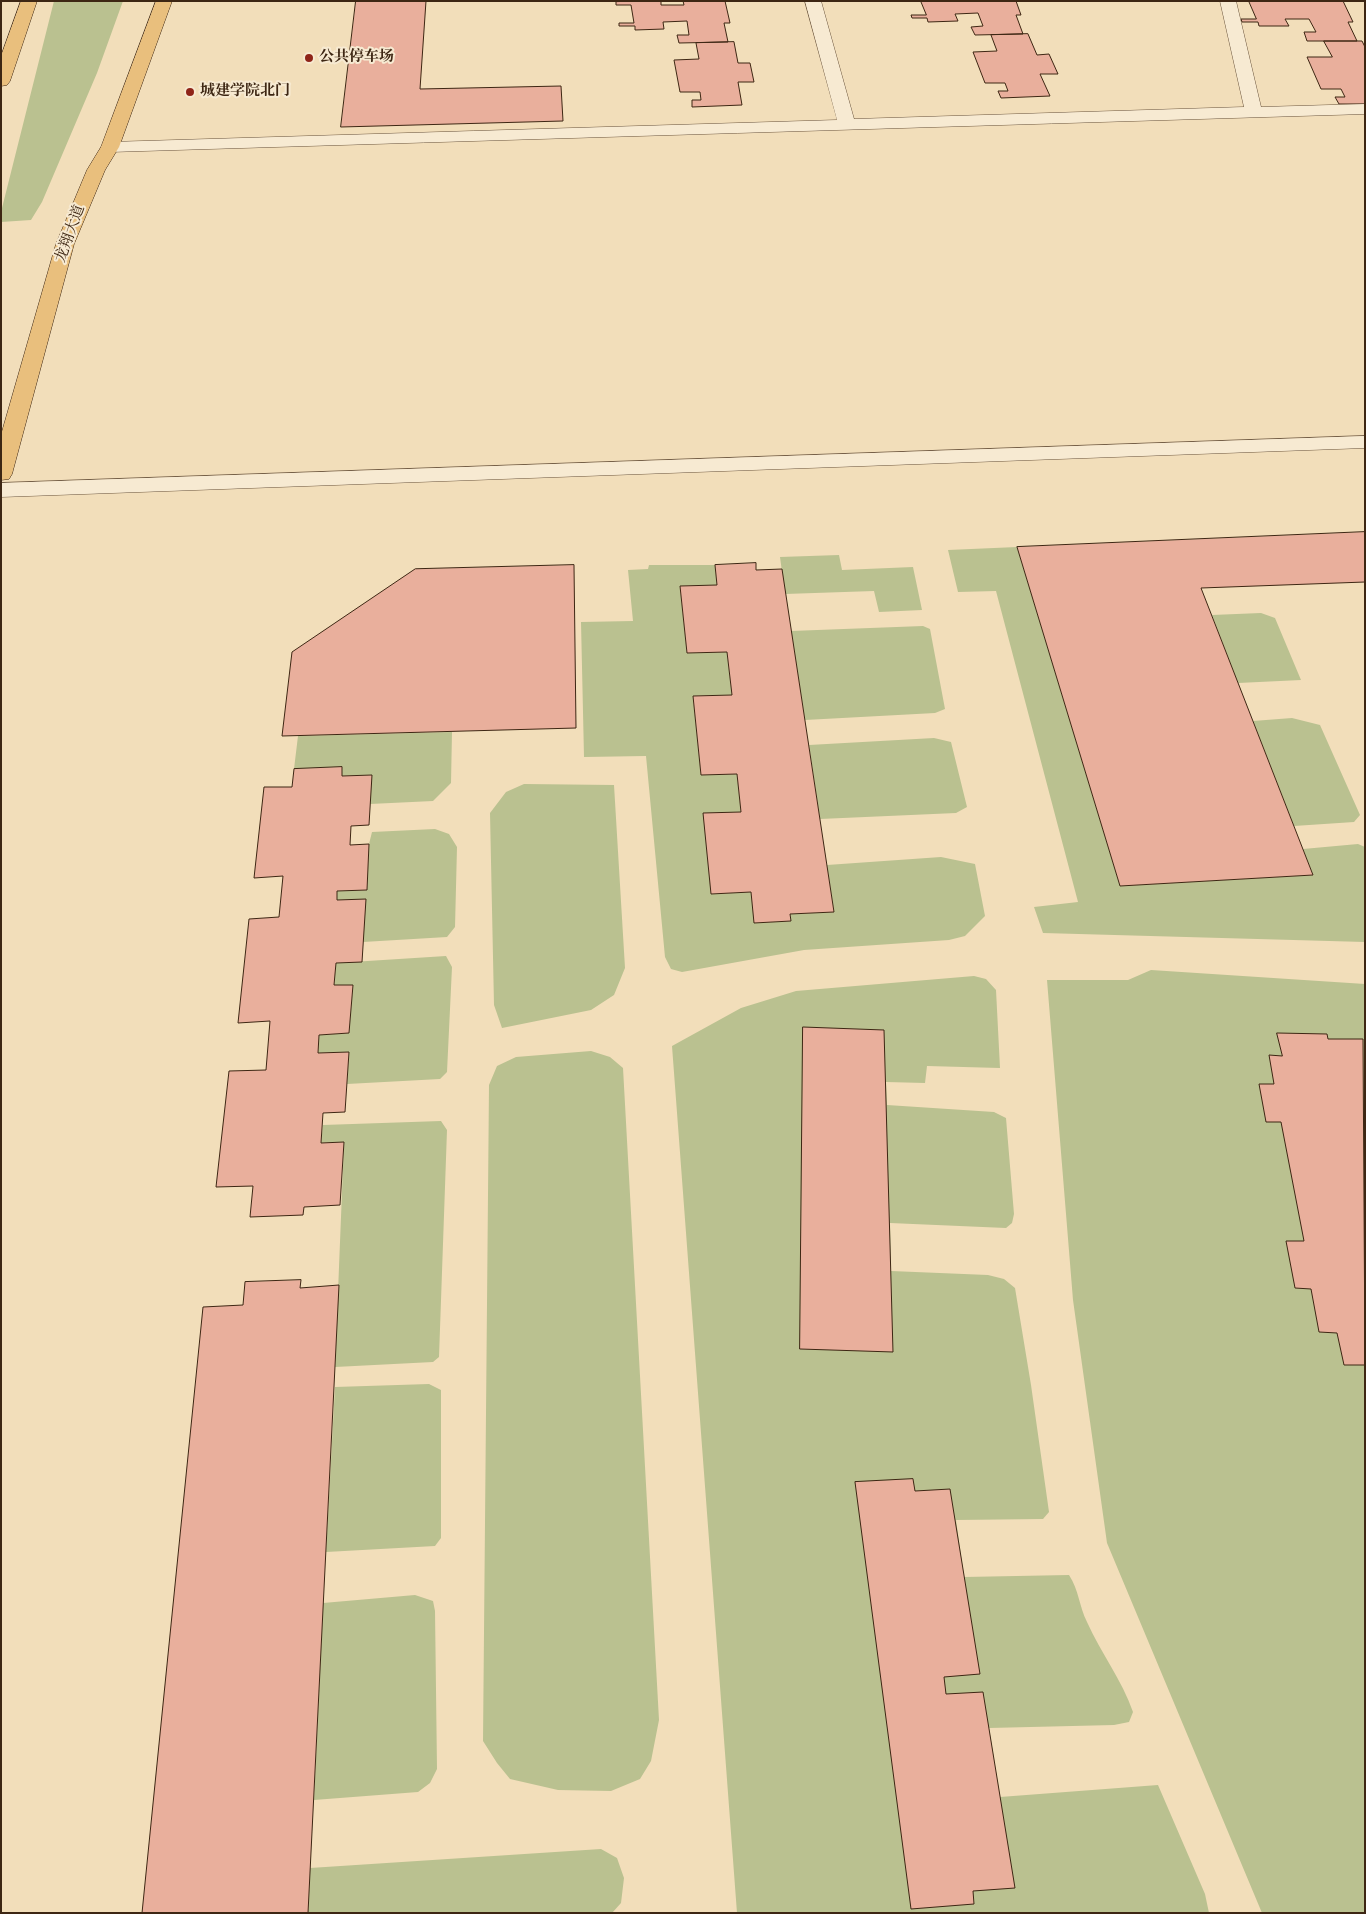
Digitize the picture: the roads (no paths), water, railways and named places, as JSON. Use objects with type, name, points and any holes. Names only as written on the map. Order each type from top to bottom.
[{"type":"main road","points":[[1,81],[29,1]]},
{"type":"main road","name":"龙翔大道","points":[[1,474],[65,244],[96,170],[110,147],[164,1]]},
{"type":"street","points":[[812,1],[848,125]]},
{"type":"street","points":[[1228,1],[1254,112]]},
{"type":"street","points":[[110,147],[1365,109]]},
{"type":"street","points":[[1,490],[1365,442]]},
{"type":"place","name":"公共停车场","points":[[309,58]]},
{"type":"place","name":"城建学院北门","points":[[190,92]]}]
